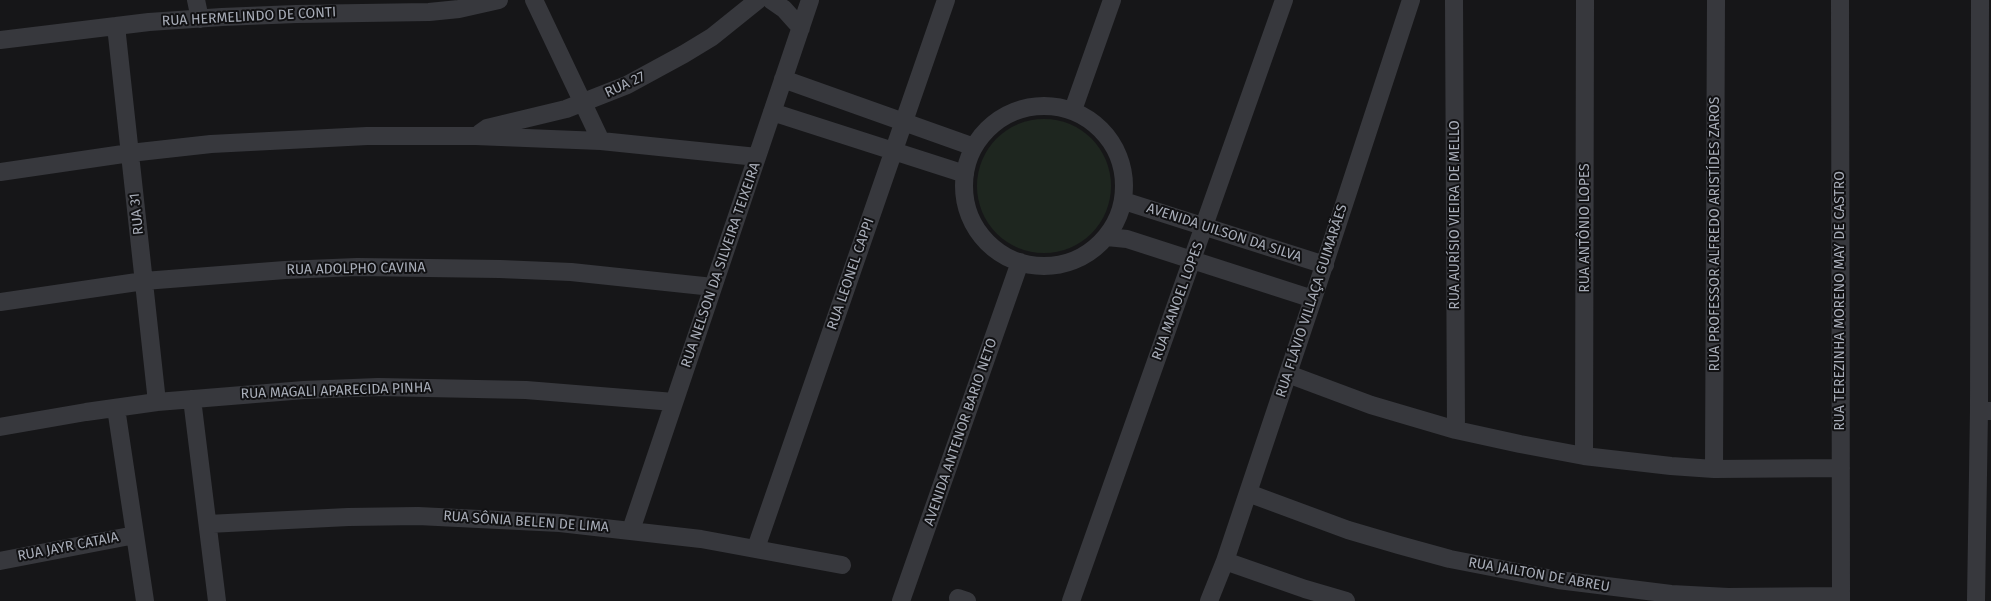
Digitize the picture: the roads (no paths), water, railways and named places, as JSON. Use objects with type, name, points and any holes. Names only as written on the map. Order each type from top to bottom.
[{"type":"street","points":[[196,0],[200,19]]},
{"type":"street","name":"RUA HERMELINDO DE CONTI","points":[[0,40],[116,26],[296,14],[366,6],[429,12],[459,9],[499,0]]},
{"type":"street","points":[[534,0],[602,141]]},
{"type":"street","name":"RUA 27","points":[[476,136],[487,128],[566,109],[627,85],[684,54],[712,36],[758,0]]},
{"type":"street","points":[[771,0],[784,9],[801,28]]},
{"type":"street","name":"RUA NELSON DA SILVEIRA TEIXEIRA","points":[[631,530],[810,0]]},
{"type":"street","name":"RUA LEONEL CAPPI","points":[[756,548],[946,0]]},
{"type":"street","points":[[1073,110],[1112,0]]},
{"type":"street","name":"RUA MANOEL LOPES","points":[[1071,601],[1284,0]]},
{"type":"street","name":"RUA FLÁVIO VILLAÇA GUIMARÃES","points":[[1209,601],[1225,561],[1314,299],[1411,0]]},
{"type":"street","name":"RUA AURÍSIO VIEIRA DE MELLO","points":[[1454,0],[1456,430]]},
{"type":"street","name":"RUA ANTÔNIO LOPES","points":[[1584,456],[1585,0]]},
{"type":"street","name":"RUA PROFESSOR ALFREDO ARISTÍDES ZAROS","points":[[1714,469],[1716,0]]},
{"type":"street","name":"RUA TEREZINHA MORENO MAY DE CASTRO","points":[[1840,0],[1841,598]]},
{"type":"street","points":[[1976,601],[1985,411],[1980,0]]},
{"type":"street","name":"RUA 31","points":[[116,26],[157,402]]},
{"type":"street","points":[[783,79],[974,147]]},
{"type":"street","points":[[1044,105],[1059,106],[1073,110],[1086,116],[1097,125],[1115,148],[1124,174],[1124,201],[1114,226],[1107,237],[1086,254],[1061,264],[1034,266],[1020,262],[996,250],[977,229],[970,216],[966,203],[965,174],[974,147],[992,124],[1016,110],[1044,105]]},
{"type":"street","points":[[772,112],[965,174]]},
{"type":"street","points":[[0,172],[130,153],[289,139],[367,136],[476,136],[602,141],[757,157]]},
{"type":"street","name":"AVENIDA UILSON DA SILVA","points":[[1124,201],[1325,265]]},
{"type":"street","points":[[1107,237],[1127,239],[1314,299]]},
{"type":"street","name":"AVENIDA ANTENOR BARIO NETO","points":[[901,601],[1020,262]]},
{"type":"street","name":"RUA ADOLPHO CAVINA","points":[[0,302],[144,281],[285,270],[428,267],[571,272],[713,287]]},
{"type":"street","points":[[1288,374],[1371,405],[1456,430],[1584,456],[1714,469],[1798,470],[1840,468]]},
{"type":"street","name":"RUA MAGALI APARECIDA PINHA","points":[[0,427],[157,402],[304,390],[452,387],[572,393],[674,402]]},
{"type":"street","points":[[192,399],[217,601]]},
{"type":"street","points":[[116,408],[145,601]]},
{"type":"street","name":"RUA JAILTON DE ABREU","points":[[1248,493],[1339,527],[1399,545],[1450,559],[1549,579],[1671,594],[1841,598]]},
{"type":"street","name":"RUA SÔNIA BELEN DE LIMA","points":[[208,524],[322,518],[418,516],[551,522],[631,530],[756,548],[842,565]]},
{"type":"street","name":"RUA JAYR CATAIA","points":[[0,560],[135,535]]},
{"type":"street","points":[[1225,561],[1272,579],[1346,601]]}]
